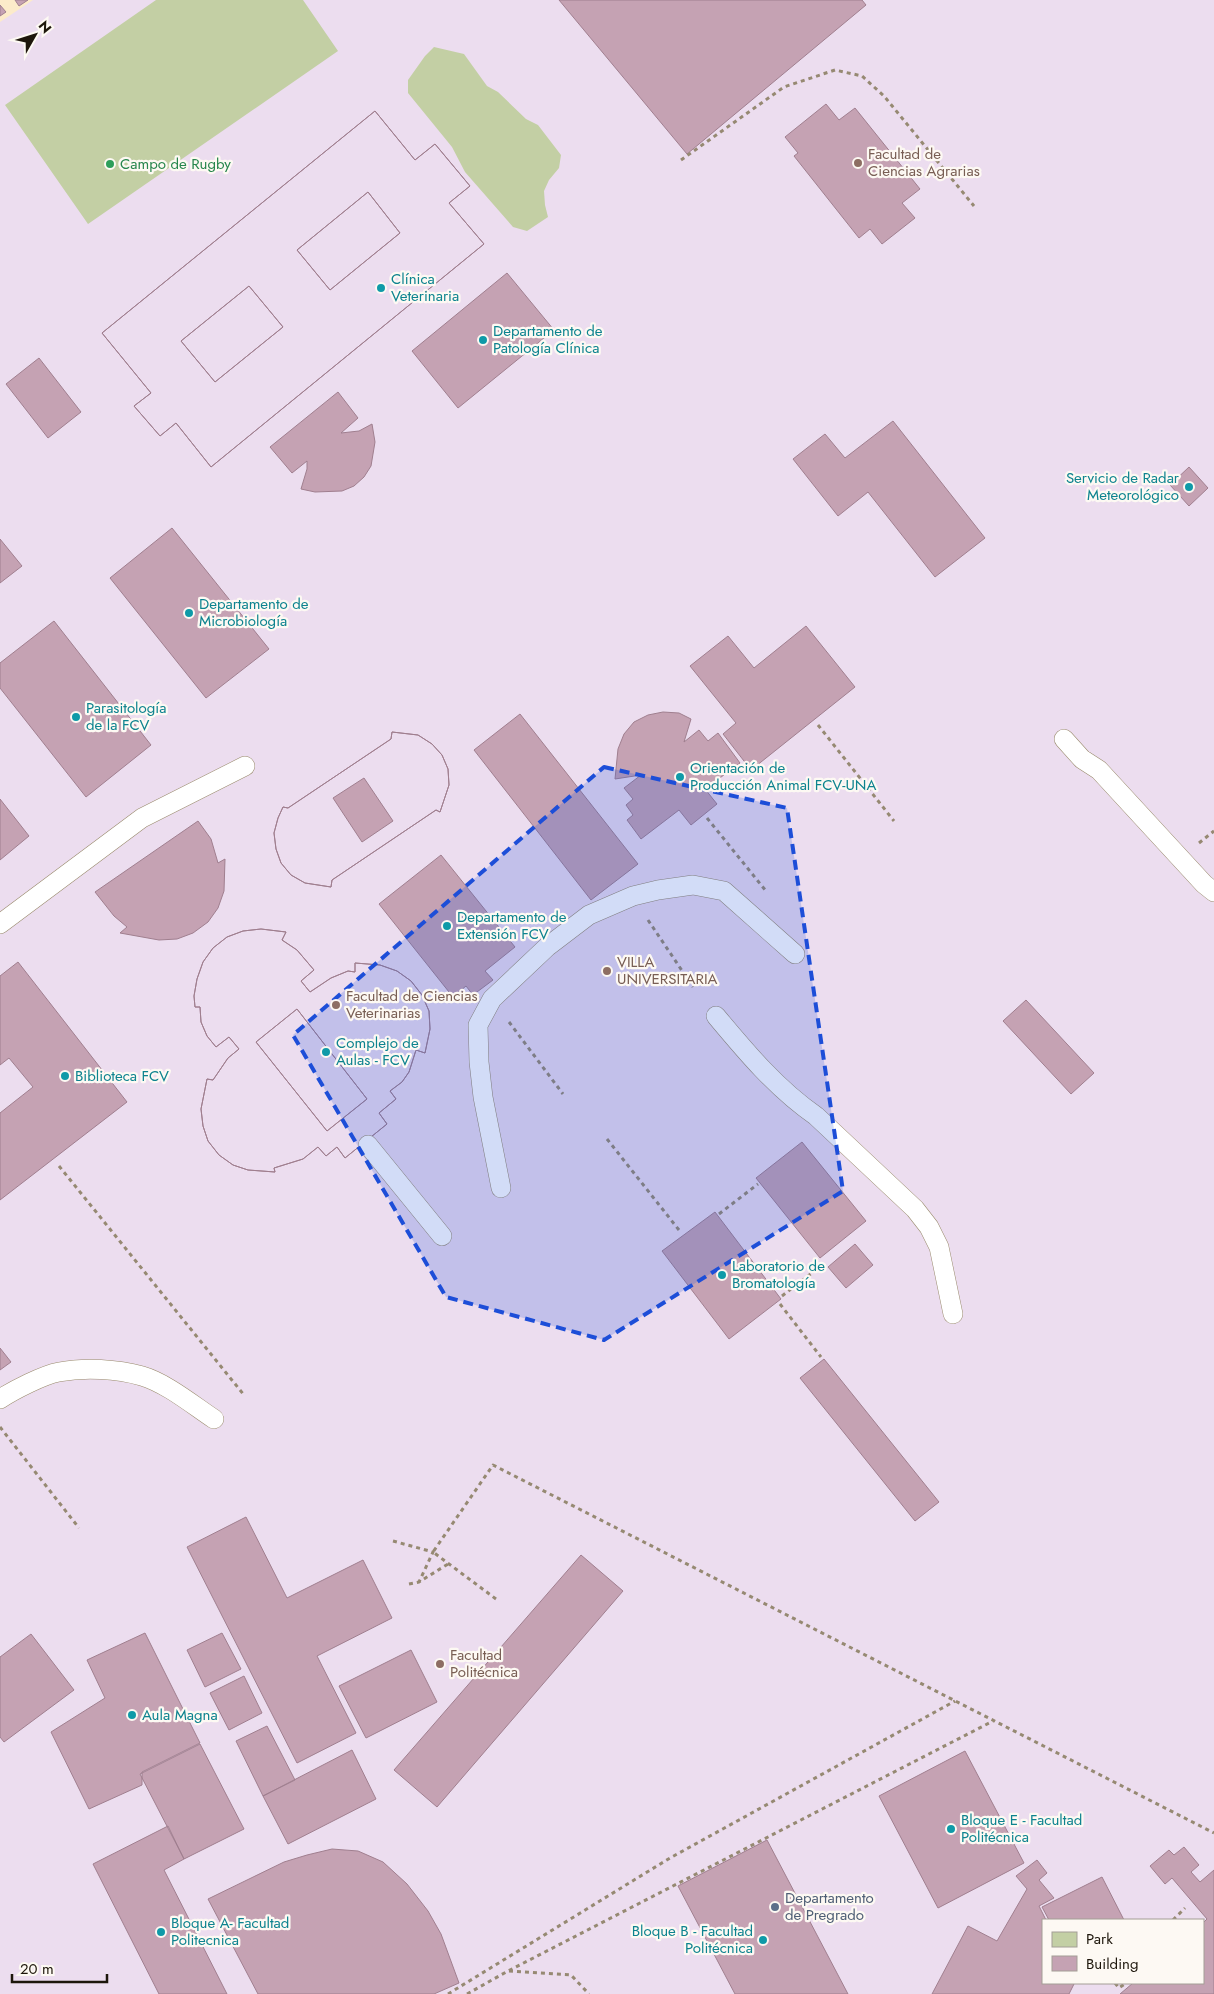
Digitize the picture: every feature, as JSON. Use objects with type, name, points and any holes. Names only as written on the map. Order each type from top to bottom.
[{"type":"lane","points":[[1064,739],[1082,759],[1099,770],[1204,884],[1214,892]]},
{"type":"lane","points":[[0,924],[142,818],[245,766]]},
{"type":"lane","points":[[501,1188],[483,1097],[479,1062],[478,1025],[492,999],[547,947],[589,915],[633,896],[693,885],[724,891],[795,954]]},
{"type":"lane","points":[[716,1016],[754,1061],[915,1209],[929,1227],[939,1247],[953,1314]]},
{"type":"lane","points":[[368,1145],[442,1236]]},
{"type":"lane","points":[[0,1399],[11,1392],[57,1372],[113,1371],[143,1376],[171,1390],[214,1419]]},
{"type":"path","points":[[681,160],[784,87],[835,70],[862,76],[884,96],[974,206]]},
{"type":"path","points":[[818,725],[894,821]]},
{"type":"path","points":[[707,818],[766,891]]},
{"type":"path","points":[[633,896],[693,987]]},
{"type":"path","points":[[492,999],[563,1094]]},
{"type":"path","points":[[607,1139],[679,1230]]},
{"type":"path","points":[[59,1166],[244,1395]]},
{"type":"path","points":[[719,1214],[758,1184]]},
{"type":"path","points":[[782,1296],[821,1266]]},
{"type":"path","points":[[780,1304],[821,1357]]},
{"type":"path","points":[[0,1427],[79,1528]]},
{"type":"path","points":[[419,1582],[433,1552],[493,1465],[1214,1833]]},
{"type":"path","points":[[393,1541],[433,1552],[496,1599]]},
{"type":"path","points":[[409,1584],[419,1582],[448,1564]]},
{"type":"path","points":[[448,1994],[670,1858],[955,1701]]},
{"type":"path","points":[[467,1994],[508,1971],[994,1721]]},
{"type":"path","points":[[1174,1919],[1185,1908]]},
{"type":"path","points":[[508,1971],[571,1975],[589,1994]]},
{"type":"highlighted area","points":[[604,767],[787,808],[843,1191],[604,1340],[446,1297],[293,1035]]},
{"type":"shaded area","name":"VILLA UNIVERSITARIA","points":[[33,0],[1214,0],[1214,1994],[0,1994],[0,22]]},
{"type":"green space","name":"Campo de Rugby","points":[[156,0],[303,0],[338,51],[88,224],[5,105]]},
{"type":"green space","points":[[434,47],[464,54],[487,86],[498,92],[526,119],[538,125],[561,155],[559,168],[549,180],[544,191],[548,217],[527,231],[513,227],[465,172],[452,147],[408,93],[408,80]]},
{"type":"building","points":[[15,0],[28,0],[19,6]]},
{"type":"building","points":[[559,0],[862,0],[866,5],[687,154]]},
{"type":"building","points":[[0,5],[6,12],[0,16]]},
{"type":"building","points":[[826,104],[839,120],[855,108],[920,189],[902,203],[915,218],[882,244],[870,229],[859,238],[794,156],[798,153],[785,137]]},
{"type":"building","name":"Clínica Veterinaria","points":[[375,111],[415,160],[435,144],[470,186],[449,203],[484,244],[211,467],[176,423],[160,436],[134,406],[151,393],[102,333]],"holes":[[[368,192],[400,233],[330,290],[297,250]],[[249,286],[283,327],[215,382],[181,341]]]},
{"type":"building","name":"Clínica Veterinaria","points":[[375,111],[415,160],[435,144],[470,186],[449,203],[484,244],[211,467],[176,423],[160,436],[134,406],[151,393],[102,333]],"holes":[[[368,192],[400,233],[330,290],[297,250]],[[249,286],[283,327],[215,382],[181,341]]]},
{"type":"building","name":"Departamento de Patología Clínica","points":[[507,273],[554,330],[458,408],[412,351]]},
{"type":"building","points":[[39,358],[81,412],[48,438],[6,384]]},
{"type":"building","points":[[338,392],[358,418],[341,433],[359,431],[372,424],[375,442],[371,466],[364,477],[354,486],[342,491],[315,492],[301,489],[307,469],[307,461],[292,473],[270,447]]},
{"type":"building","points":[[893,421],[985,538],[935,577],[868,492],[838,516],[793,459],[825,434],[845,458]]},
{"type":"building","name":"Servicio de Radar Meteorológico","points":[[1189,467],[1208,488],[1189,506],[1170,485]]},
{"type":"building","name":"Departamento de Microbiología","points":[[172,528],[269,649],[206,698],[110,578]]},
{"type":"building","points":[[0,539],[22,566],[0,583]]},
{"type":"building","name":"Parasitología de la FCV","points":[[54,621],[151,745],[86,797],[0,688],[0,663]]},
{"type":"building","points":[[806,626],[855,687],[751,770],[723,734],[736,723],[690,666],[728,636],[754,668]]},
{"type":"building","name":"Orientación de Producción Animal FCV-UNA","points":[[663,712],[679,713],[691,719],[684,742],[699,730],[708,741],[718,733],[740,763],[705,789],[717,804],[691,825],[679,810],[641,839],[627,820],[633,815],[626,805],[633,799],[624,788],[641,775],[615,779],[618,749],[624,734],[634,722],[648,715]]},
{"type":"building","points":[[520,714],[638,864],[591,900],[474,750]]},
{"type":"building","points":[[392,732],[418,735],[432,744],[442,755],[448,769],[449,785],[440,812],[436,810],[332,880],[331,887],[305,883],[291,875],[281,863],[276,849],[274,833],[283,807],[288,808],[391,739]],"holes":[[[364,778],[393,821],[362,842],[333,798]]]},
{"type":"building","points":[[392,732],[418,735],[432,744],[442,755],[448,769],[449,785],[440,812],[436,810],[332,880],[331,887],[305,883],[291,875],[281,863],[276,849],[274,833],[283,807],[288,808],[391,739]]},
{"type":"building","points":[[0,799],[29,836],[0,860]]},
{"type":"building","points":[[198,821],[211,839],[218,863],[225,859],[224,891],[218,908],[208,922],[193,933],[177,939],[159,940],[120,933],[127,927],[114,916],[95,892]]},
{"type":"building","name":"Departamento de Extensión FCV","points":[[441,855],[515,947],[485,971],[493,980],[473,995],[466,986],[453,997],[379,904]]},
{"type":"building","name":"Complejo de Aulas - FCV","points":[[261,929],[286,932],[282,940],[297,950],[314,970],[301,981],[310,992],[331,978],[348,971],[355,972],[355,963],[380,965],[397,971],[411,981],[422,995],[429,1011],[430,1029],[425,1053],[416,1050],[409,1072],[402,1082],[390,1091],[396,1099],[379,1113],[387,1124],[345,1158],[337,1147],[326,1156],[318,1147],[303,1159],[274,1168],[275,1172],[248,1170],[233,1165],[219,1155],[208,1141],[203,1126],[201,1109],[207,1079],[213,1080],[228,1058],[239,1049],[229,1037],[216,1047],[207,1036],[201,1022],[200,1007],[195,1007],[194,996],[203,962],[213,948],[227,937],[243,931]],"holes":[[[297,1009],[367,1099],[327,1131],[256,1042]]]},
{"type":"building","name":"Complejo de Aulas - FCV","points":[[261,929],[286,932],[282,940],[297,950],[314,970],[301,981],[310,992],[331,978],[348,971],[355,972],[355,963],[380,965],[397,971],[411,981],[422,995],[429,1011],[430,1029],[425,1053],[416,1050],[409,1072],[402,1082],[390,1091],[396,1099],[379,1113],[387,1124],[345,1158],[337,1147],[326,1156],[318,1147],[303,1159],[274,1168],[275,1172],[248,1170],[233,1165],[219,1155],[208,1141],[203,1126],[201,1109],[207,1079],[213,1080],[228,1058],[239,1049],[229,1037],[216,1047],[207,1036],[201,1022],[200,1007],[195,1007],[194,996],[197,979],[203,962],[213,948],[227,937],[243,931]]},
{"type":"building","name":"Biblioteca FCV","points":[[18,962],[127,1102],[0,1200],[0,1113],[33,1087],[9,1058],[0,1065],[0,976]]},
{"type":"building","points":[[1026,1000],[1094,1073],[1071,1094],[1003,1021]]},
{"type":"building","points":[[297,1009],[367,1099],[327,1131],[256,1042]]},
{"type":"building","name":"Laboratorio de Bromatología","points":[[802,1142],[866,1221],[820,1258],[756,1178]]},
{"type":"building","name":"Laboratorio de Bromatología","points":[[715,1212],[781,1299],[729,1339],[662,1251]]},
{"type":"building","points":[[855,1244],[873,1265],[846,1288],[828,1267]]},
{"type":"building","points":[[0,1348],[11,1362],[0,1370]]},
{"type":"building","points":[[824,1359],[939,1502],[915,1521],[800,1378]]},
{"type":"building","points":[[246,1517],[287,1598],[363,1560],[392,1618],[317,1656],[356,1733],[297,1763],[187,1547]]},
{"type":"building","points":[[581,1555],[623,1591],[437,1807],[394,1770]]},
{"type":"building","name":"Aula Magna","points":[[145,1633],[200,1743],[142,1772],[142,1785],[89,1809],[51,1732],[105,1698],[87,1660]]},
{"type":"building","points":[[222,1633],[241,1669],[205,1687],[187,1650]]},
{"type":"building","points":[[31,1634],[74,1690],[4,1742],[0,1737],[0,1657]]},
{"type":"building","points":[[411,1650],[437,1702],[366,1738],[339,1686]]},
{"type":"building","points":[[244,1676],[262,1713],[229,1730],[210,1693]]},
{"type":"building","points":[[267,1726],[295,1780],[263,1796],[236,1741]]},
{"type":"building","points":[[200,1744],[244,1829],[184,1859],[140,1774]]},
{"type":"building","points":[[352,1750],[376,1799],[288,1844],[263,1796]]},
{"type":"building","name":"Bloque E - Facultad Politécnica","points":[[965,1751],[1024,1863],[938,1908],[879,1796]]},
{"type":"building","name":"Bloque A- Facultad Politecnica","points":[[168,1826],[184,1859],[164,1870],[227,1994],[159,1994],[93,1864]]},
{"type":"building","name":"Bloque B - Facultad Politécnica","points":[[767,1840],[848,1994],[735,1994],[678,1886]]},
{"type":"building","points":[[1184,1847],[1199,1865],[1191,1872],[1200,1882],[1214,1870],[1214,1994],[1120,1994],[1132,1984],[1204,1984],[1204,1922],[1207,1919],[1172,1878],[1165,1884],[1150,1866],[1169,1850],[1174,1855]]},
{"type":"building","points":[[332,1849],[358,1851],[383,1862],[407,1884],[428,1911],[441,1934],[459,1983],[434,1994],[258,1994],[208,1899],[284,1862]]},
{"type":"building","points":[[1037,1860],[1047,1873],[1039,1880],[1054,1898],[1039,1906],[1046,1919],[1042,1919],[1042,1984],[1074,1984],[1069,1994],[932,1994],[968,1926],[997,1941],[1027,1889],[1016,1876]]},
{"type":"building","points":[[1102,1877],[1123,1919],[1048,1919],[1042,1907]]},
{"type":"place","name":"Facultad de Ciencias Agrarias","points":[[858,163]]},
{"type":"place","name":"Campo de Rugby","points":[[110,164]]},
{"type":"place","name":"Clínica Veterinaria","points":[[381,288]]},
{"type":"place","name":"Departamento de Patología Clínica","points":[[483,340]]},
{"type":"place","name":"Servicio de Radar Meteorológico","points":[[1189,487]]},
{"type":"place","name":"Departamento de Microbiología","points":[[189,613]]},
{"type":"place","name":"Parasitología de la FCV","points":[[76,717]]},
{"type":"place","name":"Orientación de Producción Animal FCV-UNA","points":[[680,777]]},
{"type":"place","name":"Departamento de Extensión FCV","points":[[447,926]]},
{"type":"place","name":"VILLA UNIVERSITARIA","points":[[607,971]]},
{"type":"place","name":"Facultad de Ciencias Veterinarias","points":[[336,1005]]},
{"type":"place","name":"Complejo de Aulas - FCV","points":[[326,1052]]},
{"type":"place","name":"Biblioteca FCV","points":[[65,1076]]},
{"type":"place","name":"Laboratorio de Bromatología","points":[[722,1275]]},
{"type":"place","name":"Facultad Politécnica","points":[[440,1664]]},
{"type":"place","name":"Aula Magna","points":[[132,1715]]},
{"type":"place","name":"Bloque E - Facultad Politécnica","points":[[951,1829]]},
{"type":"place","name":"Departamento de Pregrado","points":[[775,1907]]},
{"type":"place","name":"Bloque A- Facultad Politecnica","points":[[161,1932]]},
{"type":"place","name":"Bloque B - Facultad Politécnica","points":[[763,1940]]}]
